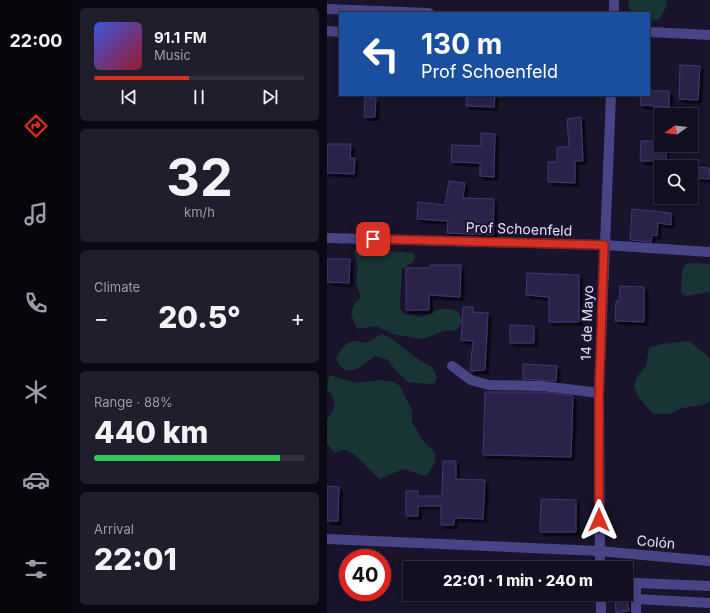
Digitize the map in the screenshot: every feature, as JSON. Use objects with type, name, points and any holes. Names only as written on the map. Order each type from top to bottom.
[{"type":"street","points":[[614,0],[614,12]]},
{"type":"street","points":[[327,9],[404,12]]},
{"type":"street","points":[[327,31],[339,32]]},
{"type":"street","points":[[650,32],[710,35]]},
{"type":"street","name":"14 de Mayo","points":[[600,561],[599,394],[611,96]]},
{"type":"street","name":"Prof Schoenfeld","points":[[327,238],[604,245],[710,252]]},
{"type":"street","points":[[452,366],[471,380],[489,385],[543,386],[599,394]]},
{"type":"street","name":"Colón","points":[[327,539],[599,551],[710,561]]},
{"type":"street","points":[[633,583],[710,586]]},
{"type":"street","points":[[633,589],[636,599],[636,613]]},
{"type":"street","points":[[636,599],[710,603]]},
{"type":"street","points":[[601,601],[601,613]]},
{"type":"green space","points":[[629,0],[667,0],[666,7],[660,19],[650,22],[650,12],[632,12],[628,6]]},
{"type":"green space","points":[[367,246],[384,251],[414,253],[415,256],[413,262],[402,269],[400,307],[403,314],[423,317],[440,309],[454,310],[459,312],[462,322],[457,330],[444,331],[422,339],[393,334],[376,326],[357,329],[351,314],[355,302],[361,298],[356,283],[358,267],[354,251]]},
{"type":"green space","points":[[686,263],[710,264],[710,292],[687,296],[681,293],[682,271]]},
{"type":"green space","points":[[382,334],[389,337],[418,359],[431,366],[437,377],[435,383],[408,382],[397,372],[388,360],[375,356],[355,370],[345,370],[340,366],[336,359],[344,346],[355,341],[366,343]]},
{"type":"green space","points":[[689,341],[710,358],[710,402],[682,408],[670,414],[653,414],[637,395],[634,385],[637,377],[646,366],[649,347]]},
{"type":"green space","points":[[329,375],[356,383],[380,380],[394,382],[400,386],[412,411],[412,423],[435,455],[435,463],[426,476],[403,469],[380,479],[348,451],[344,450],[335,453],[327,444],[327,420],[335,406],[332,395],[327,390]]},
{"type":"building","points":[[680,65],[700,66],[698,100],[679,99]]},
{"type":"building","points":[[650,91],[669,91],[669,107],[640,105],[641,96],[650,96]]},
{"type":"building","points":[[467,96],[495,96],[494,107],[466,106]]},
{"type":"building","points":[[365,97],[376,98],[375,117],[364,117]]},
{"type":"building","points":[[581,117],[583,161],[575,161],[575,183],[548,182],[548,162],[557,162],[557,147],[569,147],[567,119]]},
{"type":"building","points":[[481,133],[495,134],[494,177],[480,176],[480,163],[451,162],[452,145],[481,146]]},
{"type":"building","points":[[641,141],[654,141],[654,152],[666,152],[666,160],[640,161]]},
{"type":"building","points":[[327,144],[351,144],[350,158],[355,158],[354,174],[327,173]]},
{"type":"building","points":[[698,167],[709,168],[709,179],[698,178]]},
{"type":"building","points":[[449,181],[465,183],[463,198],[494,199],[493,235],[447,233],[448,221],[417,219],[418,202],[445,205]]},
{"type":"building","points":[[632,209],[671,213],[671,225],[658,223],[657,236],[652,235],[651,242],[630,240]]},
{"type":"building","points":[[327,259],[350,259],[349,283],[327,282]]},
{"type":"building","points":[[430,265],[461,265],[460,297],[429,295],[429,310],[406,310],[406,268],[430,268]]},
{"type":"building","points":[[527,273],[579,275],[579,322],[549,322],[549,297],[526,295]]},
{"type":"building","points":[[620,286],[644,287],[644,322],[615,321],[616,301],[619,301]]},
{"type":"building","points":[[463,307],[473,307],[473,312],[488,313],[485,370],[470,371],[473,341],[461,340]]},
{"type":"building","points":[[510,325],[534,326],[534,343],[510,343]]},
{"type":"building","points":[[523,364],[557,366],[556,381],[523,379]]},
{"type":"building","points":[[485,392],[543,392],[573,396],[571,457],[483,455]]},
{"type":"building","points":[[443,461],[456,461],[456,479],[485,480],[483,519],[454,518],[454,525],[441,525],[441,506],[418,506],[418,516],[406,516],[406,491],[418,491],[418,496],[442,496]]},
{"type":"building","points":[[327,486],[339,487],[338,521],[327,521]]},
{"type":"building","points":[[541,499],[576,500],[576,532],[540,532]]},
{"type":"building","points":[[615,601],[628,601],[629,611],[616,613]]},
{"type":"route","points":[[373,239],[604,245],[599,394],[599,520]]}]
